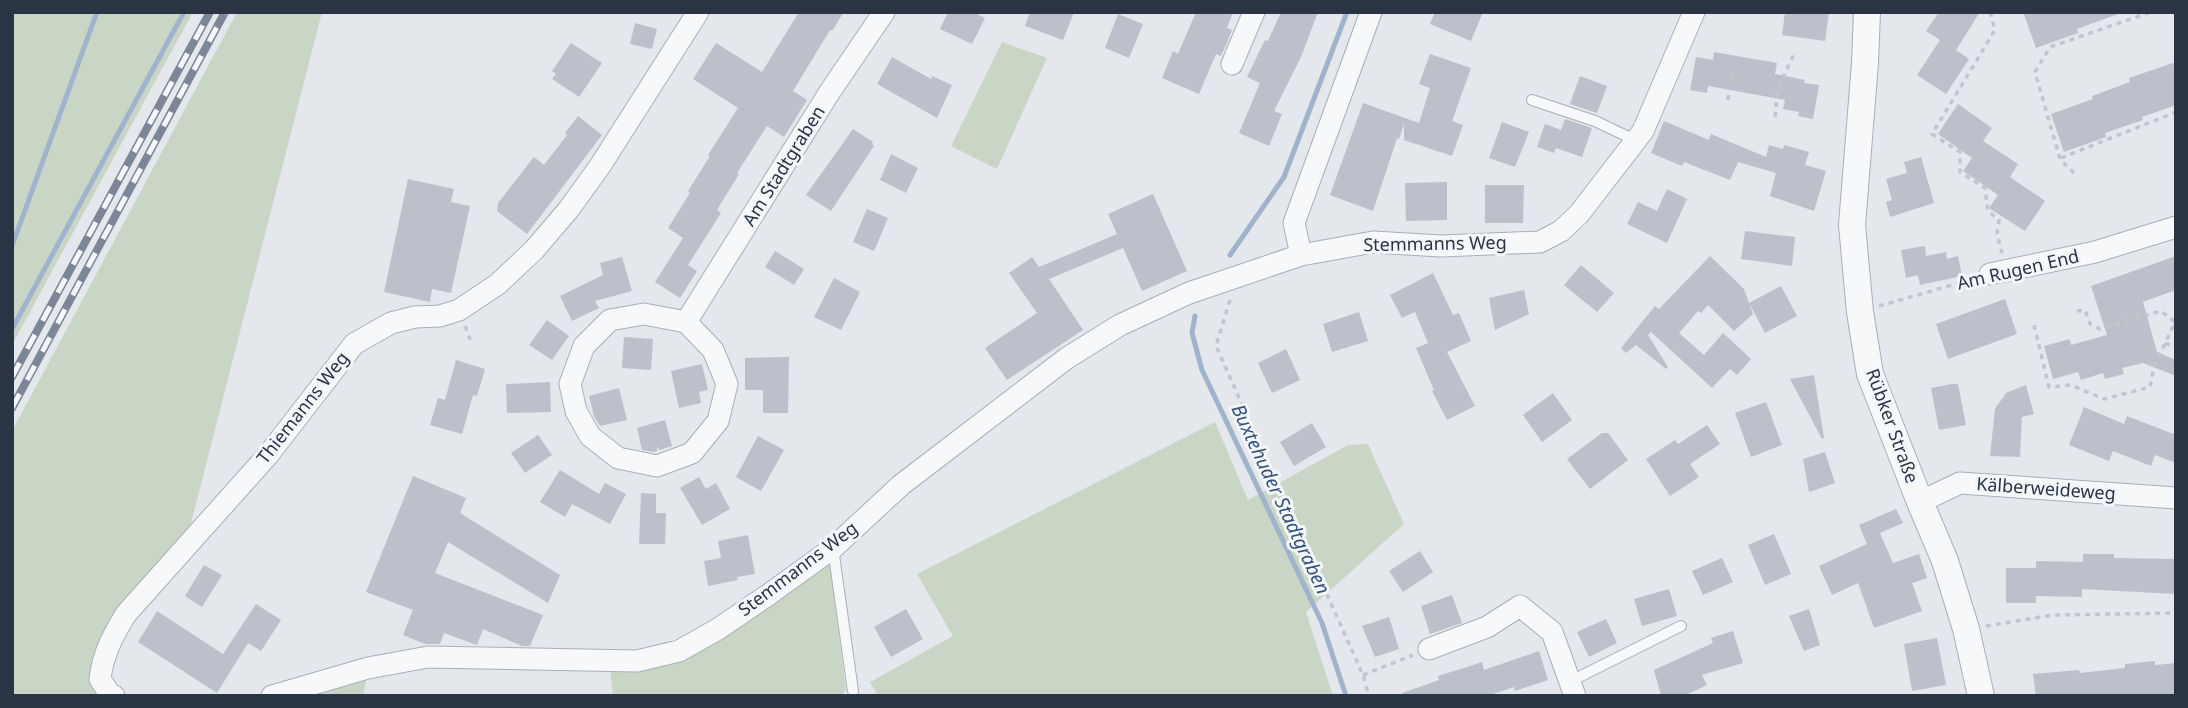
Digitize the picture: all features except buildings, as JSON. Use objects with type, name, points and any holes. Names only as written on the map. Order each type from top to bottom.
[{"type":"street","name":"Thiemanns Weg","points":[[114,696],[100,679],[102,664],[111,640],[126,614],[268,455],[354,344],[391,323],[415,317],[440,316],[459,310],[498,284],[534,250],[569,209],[600,166],[698,12]]},
{"type":"street","name":"Am Stadtgraben","points":[[686,322],[822,104],[884,12]]},
{"type":"street","points":[[1232,64],[1254,12]]},
{"type":"street","points":[[1301,255],[1294,223],[1371,12]]},
{"type":"street","name":"Stemmanns Weg","points":[[272,696],[368,668],[428,657],[637,661],[679,651],[738,615],[832,548],[901,485],[1066,358],[1119,325],[1189,293],[1301,255],[1373,242],[1441,246],[1540,242],[1561,231],[1579,214],[1643,131],[1694,12]]},
{"type":"street","name":"Rübker Straße","points":[[1867,12],[1866,63],[1852,225],[1860,312],[1870,374],[1945,561],[1966,629],[1981,696]]},
{"type":"street","name":"Rübker Straße","points":[[1866,63],[1882,12]]},
{"type":"street","name":"Am Rugen End","points":[[1999,272],[2095,252],[2176,227]]},
{"type":"street","points":[[644,314],[686,322],[713,350],[727,384],[718,421],[692,453],[657,466],[618,458],[590,436],[576,411],[569,384],[584,346],[610,320],[644,314]]},
{"type":"street","name":"Kälberweideweg","points":[[1920,502],[1960,483],[2176,498]]},
{"type":"street","points":[[1429,649],[1486,627],[1520,606],[1552,632],[1573,689]]},
{"type":"lane","points":[[1532,100],[1595,121],[1635,140]]},
{"type":"lane","points":[[832,548],[853,691]]},
{"type":"lane","points":[[1573,689],[1681,626]]},
{"type":"path","points":[[1990,12],[1995,30],[1932,134],[1960,152],[1960,172],[1985,188],[1988,211],[1998,220],[1999,272]]},
{"type":"path","points":[[2074,173],[2060,159],[2035,72],[2050,47],[2151,12]]},
{"type":"path","points":[[1775,117],[1779,88],[1794,52]]},
{"type":"path","points":[[1728,100],[1732,72]]},
{"type":"path","points":[[2060,159],[2176,111]]},
{"type":"path","name":"Am Rugen End","points":[[1860,312],[1999,272]]},
{"type":"path","points":[[1236,278],[1216,346],[1363,675],[1369,696]]},
{"type":"path","points":[[2034,325],[2049,387],[2071,385],[2104,399],[2150,387],[2154,366],[2175,322],[2161,311],[2100,329],[2090,324],[2085,310],[2077,312]]},
{"type":"path","points":[[2165,343],[2172,346]]},
{"type":"path","points":[[1966,629],[2053,615],[2176,613]]},
{"type":"path","points":[[1363,675],[1429,649]]},
{"type":"green space","points":[[12,12],[193,12],[12,345]]},
{"type":"green space","points":[[237,12],[322,12],[188,535],[143,583],[100,696],[12,696],[12,431]]},
{"type":"green space","points":[[1002,42],[1047,58],[997,169],[951,146]]},
{"type":"green space","points":[[1215,422],[1248,500],[1348,445],[1368,444],[1404,524],[1306,612],[1333,696],[878,696],[870,682],[953,636],[917,574]]},
{"type":"green space","points":[[829,555],[846,690],[841,696],[613,696],[610,668],[638,668]]},
{"type":"green space","points":[[367,677],[363,696],[299,696]]},
{"type":"waterway","points":[[12,246],[97,12]]},
{"type":"waterway","points":[[12,329],[184,12]]},
{"type":"waterway","name":"Buxtehuder Stadtgraben","points":[[1230,255],[1284,177],[1347,12]]},
{"type":"waterway","name":"Buxtehuder Stadtgraben","points":[[1195,316],[1192,333],[1202,370],[1322,623],[1346,696]]},
{"type":"railway","points":[[12,377],[210,12]]},
{"type":"railway","points":[[12,408],[225,12]]}]
